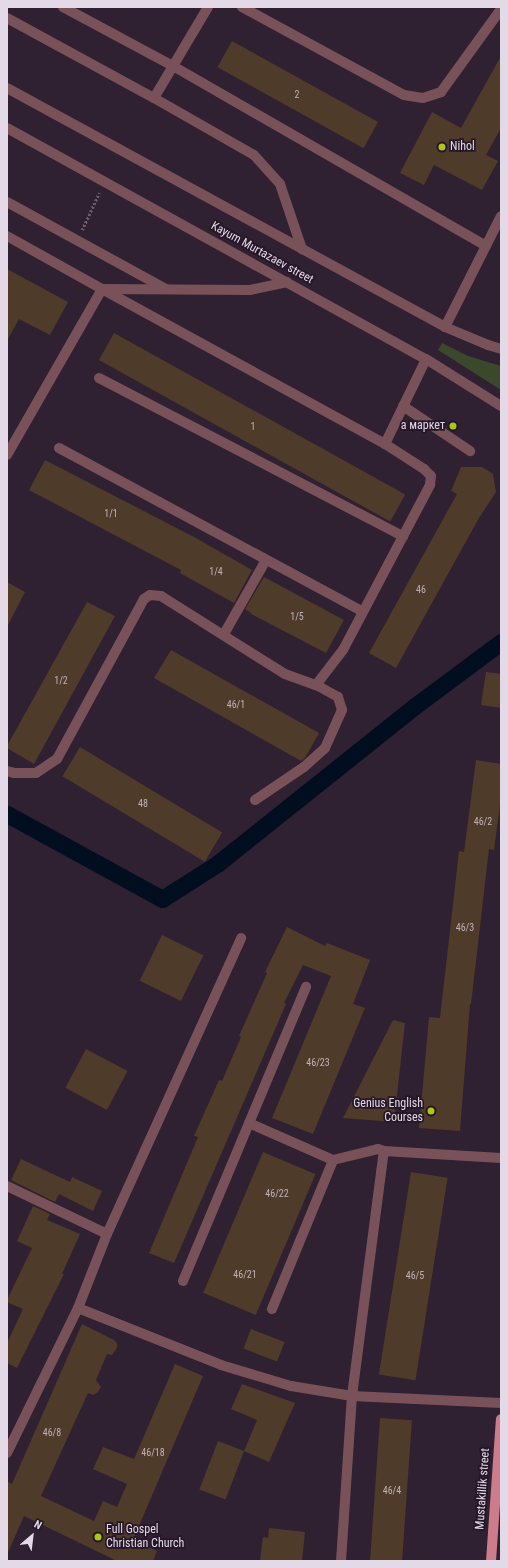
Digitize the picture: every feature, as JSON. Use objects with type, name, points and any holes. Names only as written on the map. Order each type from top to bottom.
[{"type":"main road","name":"Mustakillik street","points":[[491,1561],[501,1419]]},
{"type":"street","points":[[63,7],[173,66],[486,246]]},
{"type":"street","points":[[154,98],[208,7]]},
{"type":"street","points":[[242,7],[404,95],[423,98],[441,92],[499,11]]},
{"type":"street","points":[[7,18],[154,98],[254,155],[280,184],[302,249]]},
{"type":"street","name":"Kayum Murtazaev street","points":[[7,88],[445,327],[501,349]]},
{"type":"street","name":"Kayum Murtazaev street","points":[[7,128],[426,359],[501,406]]},
{"type":"street","points":[[7,202],[168,290]]},
{"type":"street","points":[[445,327],[501,216]]},
{"type":"street","points":[[7,236],[385,444],[424,469],[431,476],[430,485],[343,650],[316,685]]},
{"type":"street","points":[[102,289],[250,290],[287,282]]},
{"type":"street","points":[[7,455],[102,289]]},
{"type":"street","points":[[385,444],[426,359]]},
{"type":"street","points":[[99,378],[403,536]]},
{"type":"street","points":[[403,406],[470,451]]},
{"type":"street","points":[[59,448],[363,612]]},
{"type":"street","points":[[224,634],[266,560]]},
{"type":"street","points":[[7,771],[14,773],[36,773],[57,760],[144,600],[150,595],[161,596],[224,634],[285,674],[316,685],[338,697],[342,710],[325,748],[304,767],[256,800]]},
{"type":"street","points":[[7,1452],[78,1308],[107,1234],[241,938]]},
{"type":"street","points":[[183,1281],[306,987]]},
{"type":"street","points":[[249,1123],[333,1160],[378,1150],[501,1158]]},
{"type":"street","points":[[341,1561],[352,1396],[384,1151]]},
{"type":"street","points":[[272,1309],[333,1160]]},
{"type":"street","points":[[7,1186],[107,1234]]},
{"type":"street","points":[[78,1308],[221,1365],[291,1386],[352,1396],[501,1403]]},
{"type":"path","points":[[76,240],[105,182]]},
{"type":"green space","points":[[442,343],[468,356],[501,366],[501,390],[438,350]]},
{"type":"building","points":[[232,41],[378,122],[364,148],[217,67]]},
{"type":"building","name":"Nihol","points":[[501,56],[501,128],[486,155],[498,161],[482,190],[434,165],[424,185],[400,173],[432,112],[461,128]]},
{"type":"building","points":[[7,269],[68,302],[50,335],[19,319],[7,341]]},
{"type":"building","points":[[114,333],[405,494],[390,522],[99,360]]},
{"type":"building","points":[[45,460],[194,537],[252,570],[234,603],[180,573],[181,570],[29,490]]},
{"type":"building","points":[[461,467],[482,467],[493,474],[496,492],[479,518],[396,668],[369,653],[457,494],[451,491]]},
{"type":"building","points":[[264,577],[344,620],[326,653],[251,614],[245,609]]},
{"type":"building","points":[[7,582],[25,592],[7,627]]},
{"type":"building","points":[[87,602],[115,616],[34,764],[7,748],[7,746]]},
{"type":"building","points":[[171,650],[319,733],[305,758],[301,761],[154,678]]},
{"type":"building","points":[[486,672],[501,674],[501,708],[481,705]]},
{"type":"building","points":[[80,747],[222,832],[205,862],[62,776]]},
{"type":"building","points":[[476,760],[501,764],[501,798],[494,850],[489,849],[470,1004],[460,1131],[419,1128],[429,1017],[440,1018],[459,851],[464,852]]},
{"type":"building","points":[[287,927],[325,946],[327,943],[370,960],[353,1004],[365,1008],[313,1134],[272,1118],[331,976],[303,965],[284,1003],[286,1004],[174,1263],[149,1253],[198,1137],[194,1136],[219,1080],[222,1081],[241,1037],[239,1036],[267,973],[265,972]]},
{"type":"building","points":[[162,935],[203,955],[181,1001],[140,981]]},
{"type":"building","points":[[393,1020],[405,1023],[394,1122],[343,1118]]},
{"type":"building","points":[[86,1049],[127,1071],[107,1110],[65,1088]]},
{"type":"building","points":[[263,1152],[315,1174],[256,1315],[203,1293]]},
{"type":"building","points":[[21,1159],[70,1182],[72,1177],[102,1191],[93,1211],[59,1194],[55,1202],[11,1180]]},
{"type":"building","points":[[411,1172],[448,1178],[415,1380],[379,1374]]},
{"type":"building","points":[[33,1206],[50,1214],[47,1220],[80,1234],[62,1274],[64,1274],[17,1368],[7,1363],[7,1343],[23,1309],[7,1302],[7,1300],[32,1248],[17,1241]]},
{"type":"building","points":[[82,1324],[114,1340],[117,1343],[117,1348],[112,1355],[107,1354],[96,1380],[101,1387],[98,1392],[93,1395],[88,1393],[41,1496],[94,1521],[103,1501],[117,1507],[127,1484],[93,1469],[103,1447],[134,1459],[175,1364],[203,1376],[133,1540],[157,1551],[153,1561],[117,1561],[24,1516],[7,1555],[7,1481],[12,1484]]},
{"type":"building","points":[[251,1329],[285,1342],[277,1362],[243,1349]]},
{"type":"building","points":[[242,1384],[295,1403],[269,1462],[244,1451],[257,1420],[231,1409]]},
{"type":"building","points":[[380,1418],[412,1420],[402,1561],[370,1561]]},
{"type":"building","points":[[218,1441],[244,1451],[226,1500],[199,1490]]},
{"type":"building","points":[[269,1528],[305,1532],[302,1561],[260,1561],[263,1537],[268,1538]]},
{"type":"waterway","points":[[7,814],[162,899],[217,864],[415,706],[501,642]]},
{"type":"place","name":"Nihol","points":[[442,147]]},
{"type":"place","name":"а маркет","points":[[453,426]]},
{"type":"place","name":"Genius English Courses","points":[[431,1111]]},
{"type":"place","name":"Full Gospel Christian Church","points":[[98,1537]]}]
